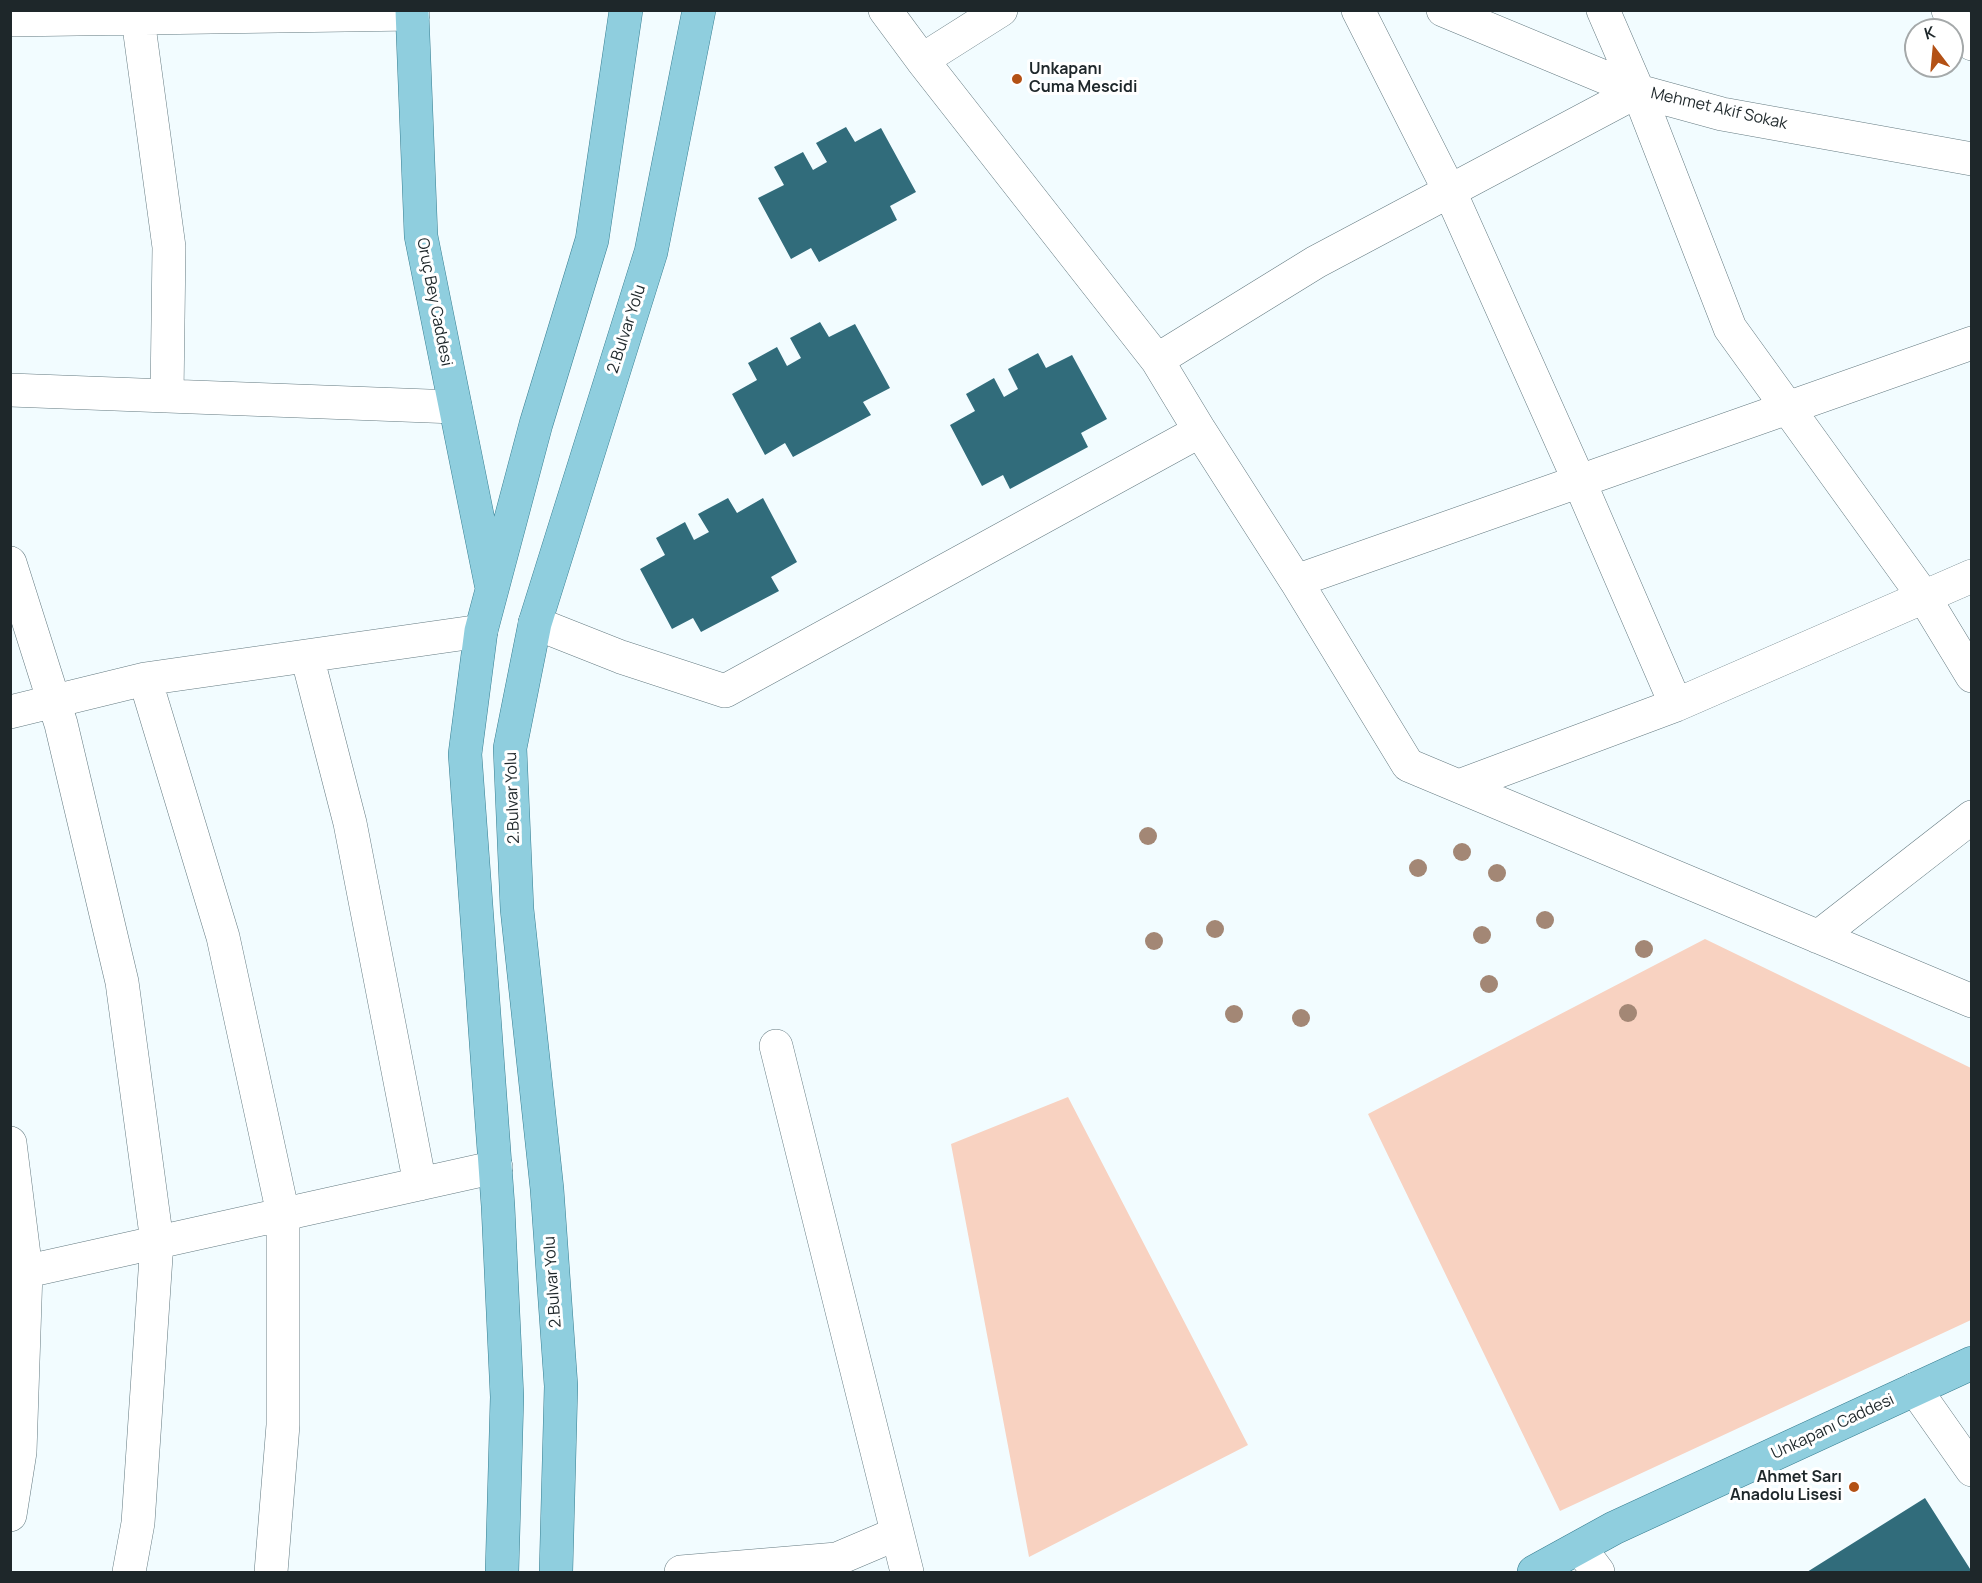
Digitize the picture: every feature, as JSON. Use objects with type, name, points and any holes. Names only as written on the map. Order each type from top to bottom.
[{"type":"main road","points":[[501,1572],[507,1397],[495,1167],[465,754],[481,631],[536,424],[592,240],[626,10]]},
{"type":"main road","name":"2.Bulvar Yolu","points":[[556,1572],[561,1386],[547,1189],[517,909],[510,748],[535,623],[651,252],[699,10]]},
{"type":"main road","name":"Oruç Bey Caddesi","points":[[412,12],[421,236],[492,590]]},
{"type":"main road","name":"Unkapanı Caddesi","points":[[1534,1572],[1589,1560],[1614,1528],[1971,1363]]},
{"type":"street","points":[[885,10],[1156,360],[1296,581],[1408,765],[1971,1001]]},
{"type":"street","points":[[922,60],[1001,10]]},
{"type":"street","points":[[1358,10],[1450,192],[1676,705]]},
{"type":"street","name":"Mehmet Akif Sokak","points":[[1443,10],[1638,91],[1722,114],[1971,159]]},
{"type":"street","points":[[1603,10],[1638,91],[1730,328],[1923,597],[1971,676]]},
{"type":"street","points":[[1948,10],[1971,44]]},
{"type":"street","points":[[10,20],[412,12]]},
{"type":"street","points":[[138,19],[169,247],[167,396]]},
{"type":"street","points":[[1156,360],[1316,262],[1638,91]]},
{"type":"street","points":[[1296,581],[1580,483],[1971,343]]},
{"type":"street","points":[[10,390],[455,407]]},
{"type":"street","points":[[535,623],[621,657],[725,692],[1200,431]]},
{"type":"street","points":[[10,563],[61,724],[122,982],[157,1242],[138,1523],[129,1572]]},
{"type":"street","points":[[1459,786],[1676,705],[1971,576]]},
{"type":"street","points":[[10,712],[144,679],[481,631]]},
{"type":"street","points":[[307,656],[350,823],[420,1184]]},
{"type":"street","points":[[144,679],[224,938],[283,1214],[283,1425],[271,1572]]},
{"type":"street","points":[[1818,937],[1971,817]]},
{"type":"street","points":[[776,1046],[907,1572]]},
{"type":"street","points":[[10,1143],[18,1273],[20,1452],[10,1515]]},
{"type":"street","points":[[18,1273],[495,1167]]},
{"type":"street","points":[[1915,1389],[1971,1470]]},
{"type":"street","points":[[681,1572],[837,1559],[896,1534]]},
{"type":"shaded area","points":[[1705,939],[1971,1068],[1971,1320],[1560,1511],[1368,1114]]},
{"type":"shaded area","points":[[1068,1097],[1248,1445],[1029,1557],[951,1144]]},
{"type":"building","points":[[846,127],[855,142],[881,128],[916,192],[890,206],[897,220],[819,262],[811,248],[791,259],[758,198],[784,185],[774,167],[803,152],[813,170],[827,162],[816,143]]},
{"type":"building","points":[[820,322],[829,337],[855,324],[890,388],[863,402],[871,415],[793,457],[785,443],[765,455],[732,394],[757,380],[748,363],[777,347],[787,366],[801,358],[790,338]]},
{"type":"building","points":[[1038,353],[1046,368],[1072,355],[1107,419],[1081,433],[1088,447],[1010,489],[1003,475],[982,486],[950,425],[975,411],[966,394],[994,378],[1004,397],[1018,389],[1008,369]]},
{"type":"building","points":[[728,498],[737,513],[763,498],[797,562],[771,577],[779,591],[701,632],[693,618],[672,629],[640,569],[665,555],[656,538],[685,522],[694,540],[709,532],[698,514]]},
{"type":"building","points":[[1925,1498],[1972,1572],[1807,1572]]},
{"type":"place","name":"Unkapanı Cuma Mescidi","points":[[1017,79]]},
{"type":"place","name":"Ahmet Sarı Anadolu Lisesi","points":[[1854,1487]]}]
